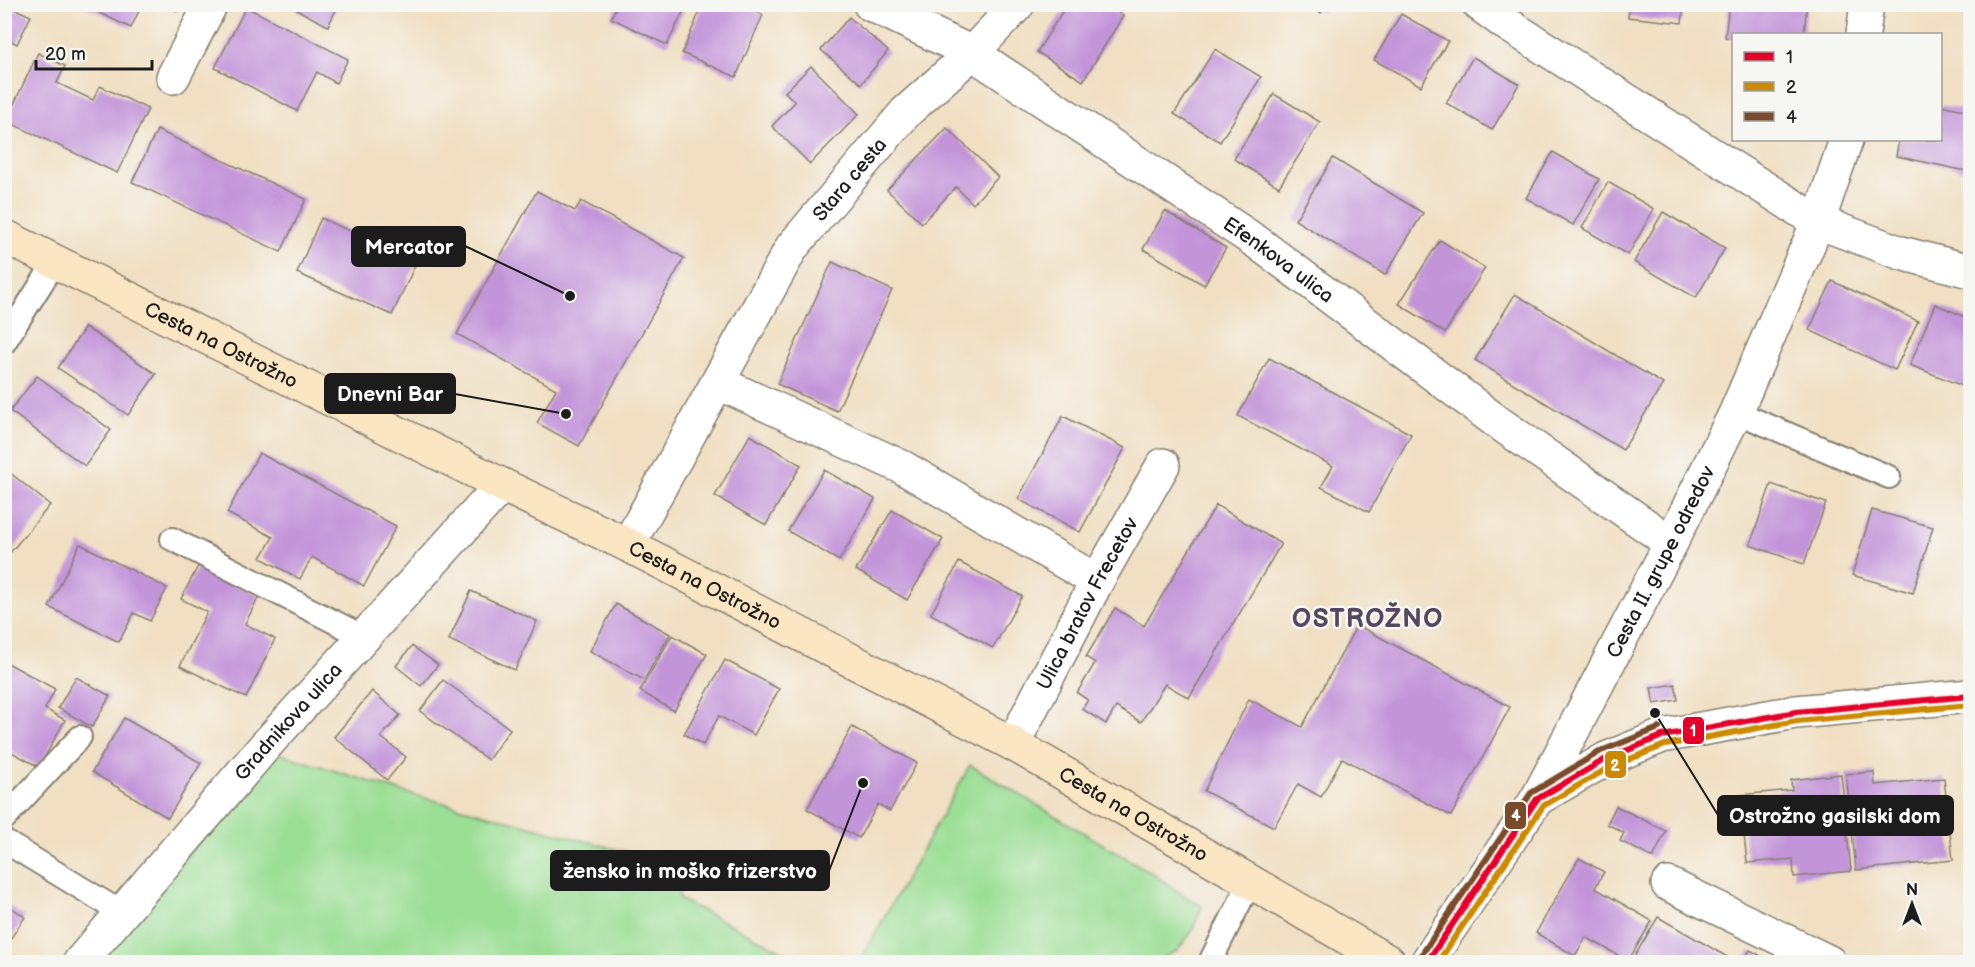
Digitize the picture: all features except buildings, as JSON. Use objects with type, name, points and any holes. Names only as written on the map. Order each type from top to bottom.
[{"type":"street","points":[[173,77],[211,4]]},
{"type":"street","name":"Efenkova ulica","points":[[870,4],[972,53],[1258,243],[1496,421],[1671,543]]},
{"type":"street","name":"Stara cesta","points":[[628,545],[792,248],[906,112],[972,53],[1018,4]]},
{"type":"street","points":[[1479,4],[1511,28],[1818,222],[1901,253],[1971,271]]},
{"type":"street","points":[[1863,33],[1867,4]]},
{"type":"street","name":"Cesta II. grupe odredov","points":[[1427,963],[1537,799],[1671,543],[1736,412],[1818,222],[1846,141]]},
{"type":"street","name":"Cesta na Ostrožno","points":[[4,236],[628,545],[1013,744],[1389,963]]},
{"type":"street","points":[[719,383],[902,467],[1097,581]]},
{"type":"street","name":"Ulica bratov Frecetov","points":[[1013,744],[1097,581],[1163,465]]},
{"type":"street","name":"Gradnikova ulica","points":[[80,963],[266,745],[502,484]]},
{"type":"street","points":[[1537,799],[1606,759],[1662,736],[1796,712],[1971,696]]},
{"type":"street","points":[[1668,884],[1829,963]]},
{"type":"lane","points":[[4,343],[56,262]]},
{"type":"lane","points":[[1736,412],[1890,477]]},
{"type":"lane","points":[[172,539],[364,637]]},
{"type":"lane","points":[[4,819],[80,737]]},
{"type":"lane","points":[[4,841],[122,913]]},
{"type":"lane","points":[[1210,963],[1250,882]]},
{"type":"green space","points":[[278,753],[403,792],[679,866],[679,899],[804,962],[94,962]]},
{"type":"green space","points":[[970,765],[1153,874],[1202,906],[1191,933],[1177,951],[1154,962],[859,962]]},
{"type":"transit line","name":"1","points":[[1427,962],[1537,799],[1606,759],[1662,736],[1796,712],[1970,696]]},
{"type":"transit line","name":"2","points":[[1438,962],[1543,806],[1610,767],[1665,745],[1797,721],[1970,705]]},
{"type":"transit line","name":"4","points":[[1420,957],[1531,793],[1601,751],[1659,728]]},
{"type":"place","name":"Mercator","points":[[570,296]]},
{"type":"place","name":"Dnevni Bar","points":[[566,414]]},
{"type":"place","name":"Ostrožno gasilski dom","points":[[1655,713]]},
{"type":"place","name":"žensko in moško frizerstvo","points":[[863,783]]},
{"type":"district","name":"OSTROŽNO","points":[[1368,618]]}]
